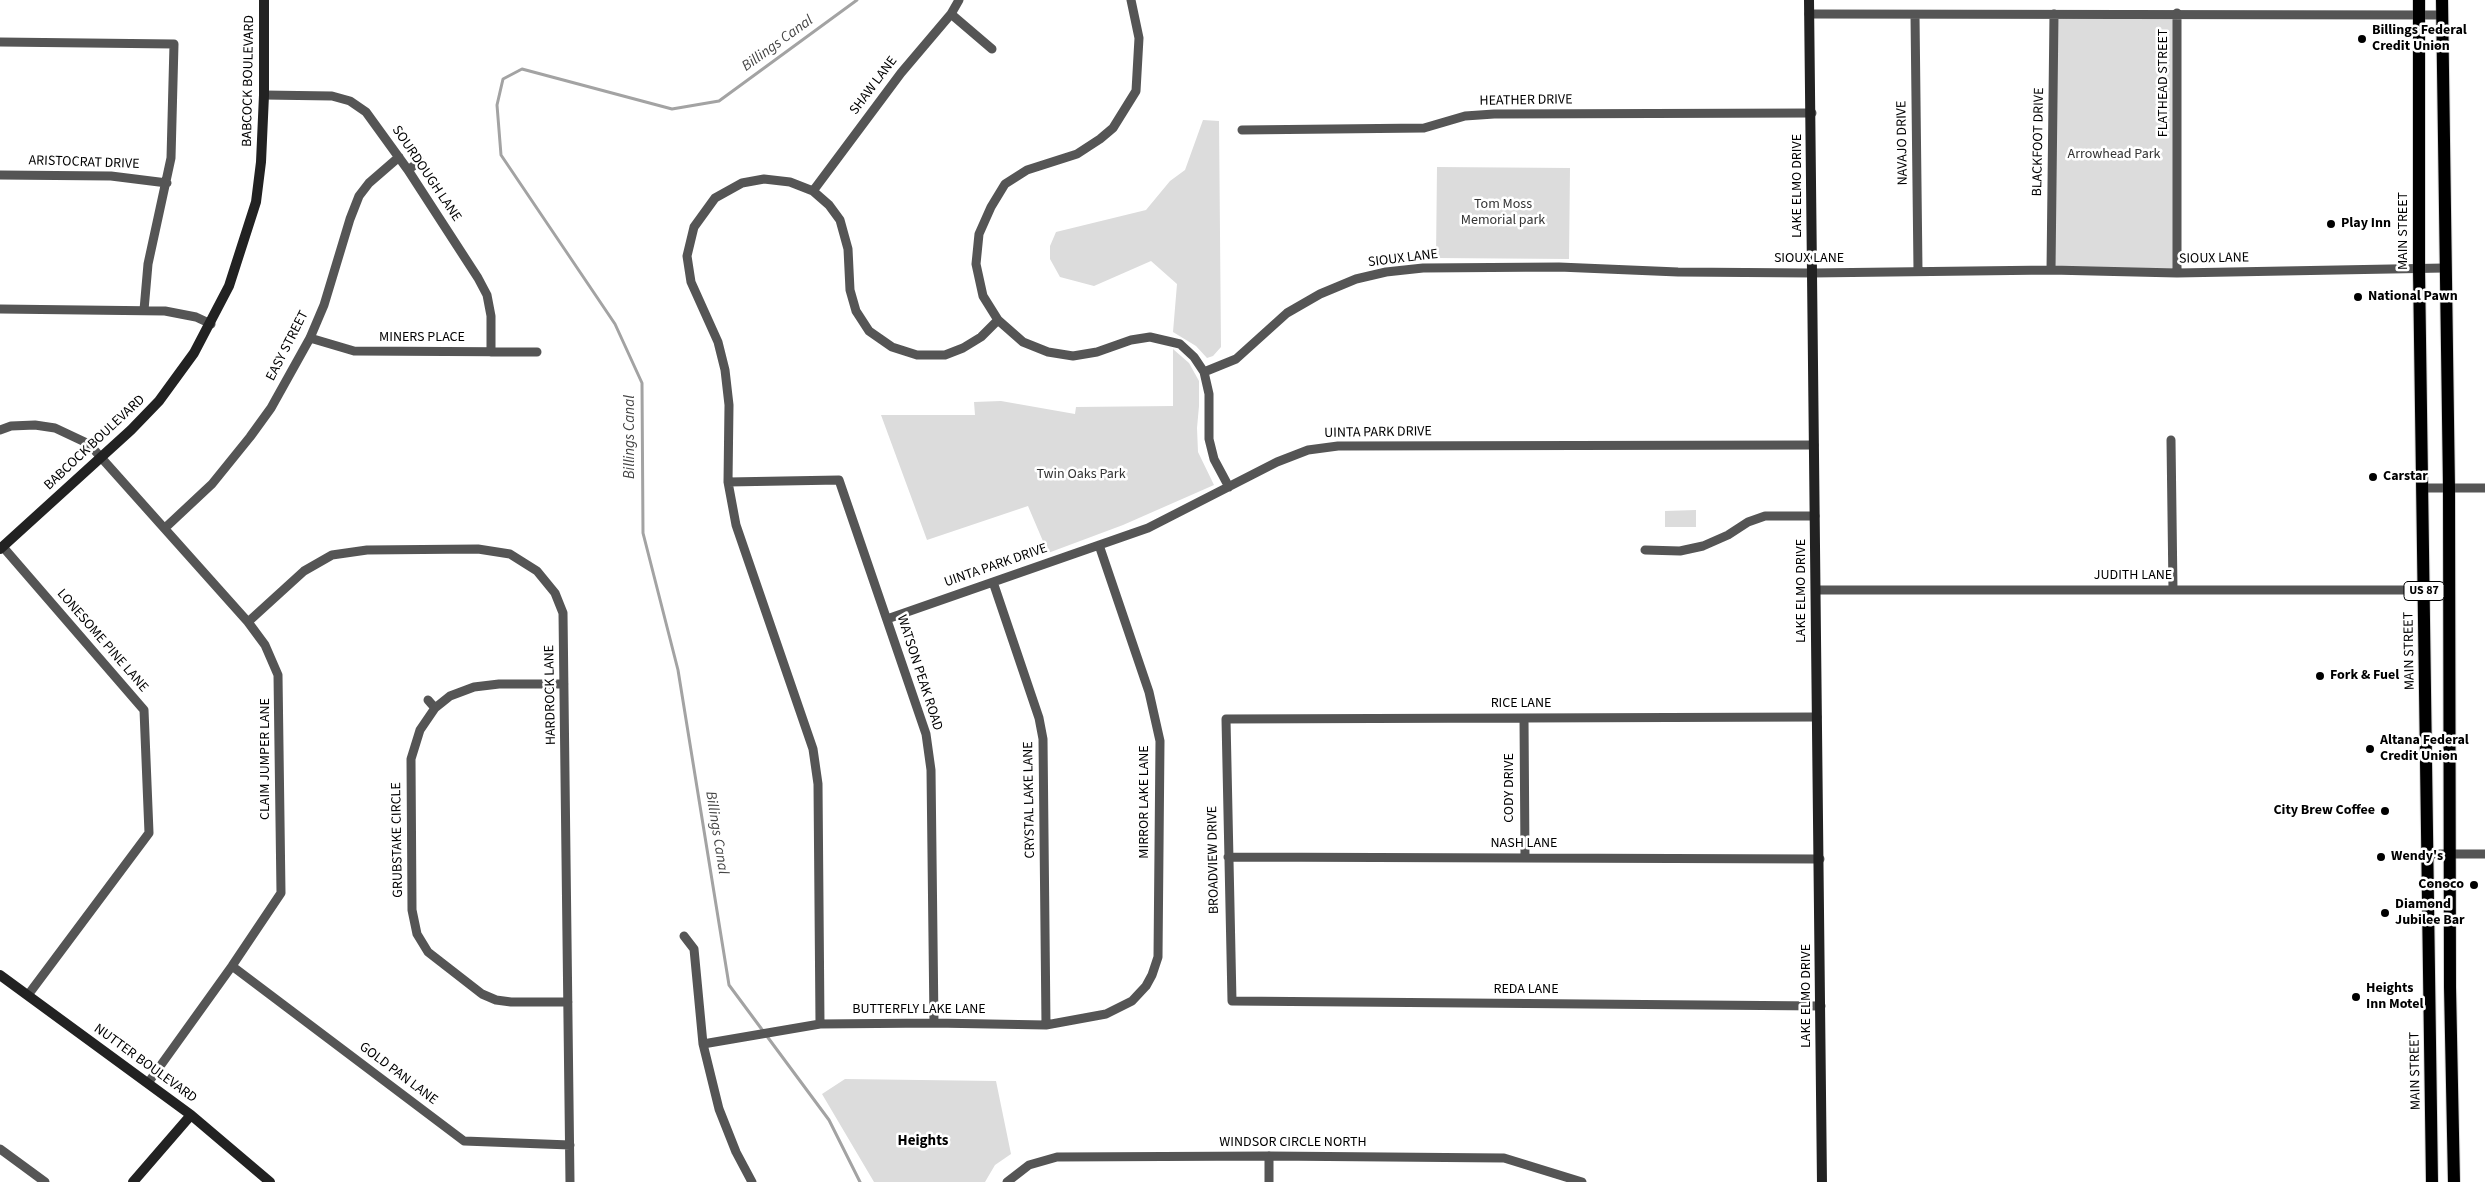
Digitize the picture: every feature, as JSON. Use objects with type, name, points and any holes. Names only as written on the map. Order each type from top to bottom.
[{"type":"main road","name":"BABCOCK BOULEVARD","points":[[1,548],[102,457],[159,401],[194,353],[211,324],[229,286],[256,202],[261,162],[264,94],[264,0]]},
{"type":"main road","name":"LAKE ELMO DRIVE","points":[[1809,0],[1812,114],[1812,273],[1817,590],[1816,717],[1820,859],[1822,1182]]},
{"type":"main road","name":"MAIN STREET","points":[[2419,0],[2418,269],[2423,488],[2432,1182]]},
{"type":"main road","name":"US 87","points":[[2442,0],[2444,268],[2449,488],[2450,987],[2454,1182]]},
{"type":"main road","name":"NUTTER BOULEVARD","points":[[0,975],[191,1115],[270,1182]]},
{"type":"main road","points":[[132,1182],[191,1115]]},
{"type":"street","name":"SHAW LANE","points":[[813,191],[900,73],[951,14],[959,0]]},
{"type":"street","points":[[1131,0],[1139,38],[1139,68],[1136,91],[1126,110],[1113,128],[1077,154],[1027,170],[1006,184],[991,207],[979,234],[976,264],[983,296],[998,320],[1023,342],[1048,352],[1073,356],[1097,352],[1131,340],[1150,336],[1180,344],[1194,357],[1204,372],[1209,394],[1209,439],[1214,459],[1229,487]]},
{"type":"street","name":"FLATHEAD STREET","points":[[2177,13],[2177,273]]},
{"type":"street","points":[[951,14],[992,49]]},
{"type":"street","points":[[1809,14],[2442,14]]},
{"type":"street","name":"BLACKFOOT DRIVE","points":[[2051,270],[2054,14]]},
{"type":"street","name":"NAVAJO DRIVE","points":[[1915,15],[1918,271]]},
{"type":"street","points":[[0,42],[174,44],[173,132],[167,183],[148,264],[144,310]]},
{"type":"street","name":"SOURDOUGH LANE","points":[[264,94],[332,96],[350,101],[366,112],[408,170],[487,294],[491,316],[491,352]]},
{"type":"street","name":"HEATHER DRIVE","points":[[1242,130],[1424,128],[1465,116],[1494,114],[1812,114]]},
{"type":"street","name":"EASY STREET","points":[[165,528],[212,484],[250,438],[271,408],[310,338],[324,305],[350,219],[359,196],[369,183],[399,158]]},
{"type":"street","points":[[408,170],[420,161]]},
{"type":"street","name":"ARISTOCRAT DRIVE","points":[[0,175],[111,176],[167,183]]},
{"type":"street","points":[[820,1024],[818,784],[813,748],[736,525],[728,482],[730,405],[725,370],[718,342],[691,282],[688,256],[694,227],[715,198],[742,183],[764,179],[790,182],[813,191],[829,205],[840,220],[848,249],[850,290],[856,311],[869,331],[892,347],[917,355],[945,355],[963,348],[981,337],[998,320]]},
{"type":"street","name":"SIOUX LANE","points":[[1204,372],[1236,359],[1287,313],[1320,294],[1356,279],[1386,272],[1423,268],[1559,266],[1678,272],[1812,273],[2051,270],[2177,273],[2444,268]]},
{"type":"street","points":[[0,309],[144,310],[181,313],[211,324]]},
{"type":"street","name":"MINERS PLACE","points":[[310,338],[354,351],[536,352]]},
{"type":"street","name":"CLAIM JUMPER LANE","points":[[0,430],[23,424],[55,428],[89,444],[248,622],[266,644],[278,675],[281,893],[232,966],[148,1083]]},
{"type":"street","points":[[2171,440],[2173,590]]},
{"type":"street","name":"UINTA PARK DRIVE","points":[[888,619],[1148,528],[1308,450],[1338,446],[1814,445]]},
{"type":"street","name":"WATSON PEAK ROAD","points":[[728,482],[839,480],[926,734],[931,770],[934,1023]]},
{"type":"street","points":[[2423,488],[2485,488]]},
{"type":"street","points":[[1645,550],[1680,551],[1703,546],[1728,535],[1748,522],[1765,516],[1815,516]]},
{"type":"street","name":"MIRROR LAKE LANE","points":[[1099,545],[1149,692],[1160,741],[1158,957],[1152,975],[1132,1001]]},
{"type":"street","name":"LONESOME PINE LANE","points":[[1,548],[144,710],[149,833],[28,996]]},
{"type":"street","name":"HARDROCK LANE","points":[[248,622],[304,571],[332,555],[366,550],[478,549],[510,554],[538,571],[555,593],[563,613],[570,1182]]},
{"type":"street","name":"CRYSTAL LAKE LANE","points":[[993,582],[1039,718],[1043,739],[1046,1025]]},
{"type":"street","name":"JUDITH LANE","points":[[1817,590],[2449,590]]},
{"type":"street","name":"GRUBSTAKE CIRCLE","points":[[564,684],[499,684],[474,687],[450,696],[436,708],[420,730],[411,759],[412,910],[417,934],[428,952],[482,994],[496,1000],[568,1002]]},
{"type":"street","points":[[428,700],[436,708]]},
{"type":"street","name":"RICE LANE","points":[[1226,719],[1816,717]]},
{"type":"street","name":"CODY DRIVE","points":[[1524,718],[1525,858]]},
{"type":"street","name":"BROADVIEW DRIVE","points":[[1226,719],[1232,1001]]},
{"type":"street","points":[[2428,854],[2485,854]]},
{"type":"street","name":"NASH LANE","points":[[1228,857],[1820,859]]},
{"type":"street","points":[[684,936],[694,949],[703,1044],[719,1110],[736,1152],[752,1182]]},
{"type":"street","name":"GOLD PAN LANE","points":[[232,966],[464,1140],[570,1145]]},
{"type":"street","name":"BUTTERFLY LAKE LANE","points":[[703,1044],[820,1024],[934,1023],[1046,1025],[1106,1014],[1132,1001]]},
{"type":"street","name":"REDA LANE","points":[[1232,1001],[1821,1006]]},
{"type":"street","points":[[0,1148],[46,1182]]},
{"type":"street","points":[[1269,1156],[1269,1182]]},
{"type":"street","name":"WINDSOR CIRCLE NORTH","points":[[1006,1182],[1029,1165],[1058,1157],[1269,1156],[1504,1158],[1582,1182]]},
{"type":"green space","name":"Arrowhead Park","points":[[2177,17],[2173,269],[2055,270],[2052,158],[2058,19]]},
{"type":"green space","points":[[1203,120],[1219,121],[1221,347],[1213,356],[1207,358],[1196,346],[1173,332],[1177,284],[1151,261],[1094,286],[1060,277],[1050,259],[1050,246],[1056,232],[1146,210],[1170,181],[1185,170]]},
{"type":"green space","name":"Tom Moss Memorial park","points":[[1437,167],[1570,168],[1569,259],[1436,258]]},
{"type":"green space","name":"Twin Oaks Park","points":[[1173,349],[1189,363],[1199,381],[1198,452],[1214,485],[1123,525],[1048,553],[1028,506],[927,540],[881,415],[975,415],[974,402],[1001,401],[1075,414],[1076,407],[1173,406]]},
{"type":"green space","points":[[1696,510],[1696,527],[1665,527],[1665,511]]},
{"type":"green space","points":[[845,1079],[996,1081],[1011,1154],[995,1165],[985,1182],[874,1182],[822,1094]]},
{"type":"waterway","name":"Billings Canal","points":[[857,0],[719,101],[672,109],[522,69],[503,79],[497,105],[501,155],[615,324],[642,383],[643,533],[678,670],[729,985],[829,1120],[860,1182]]},
{"type":"place","name":"Billings Federal Credit Union","points":[[2362,39]]},
{"type":"place","name":"Play Inn","points":[[2331,224]]},
{"type":"place","name":"National Pawn","points":[[2358,297]]},
{"type":"place","name":"Carstar","points":[[2373,477]]},
{"type":"place","name":"Fork & Fuel","points":[[2320,676]]},
{"type":"place","name":"Altana Federal Credit Union","points":[[2370,749]]},
{"type":"place","name":"City Brew Coffee","points":[[2385,811]]},
{"type":"place","name":"Wendy's","points":[[2381,857]]},
{"type":"place","name":"Conoco","points":[[2474,885]]},
{"type":"place","name":"Diamond Jubilee Bar","points":[[2385,913]]},
{"type":"place","name":"Heights Inn Motel","points":[[2356,997]]},
{"type":"district","name":"Heights","points":[[923,1142]]}]
